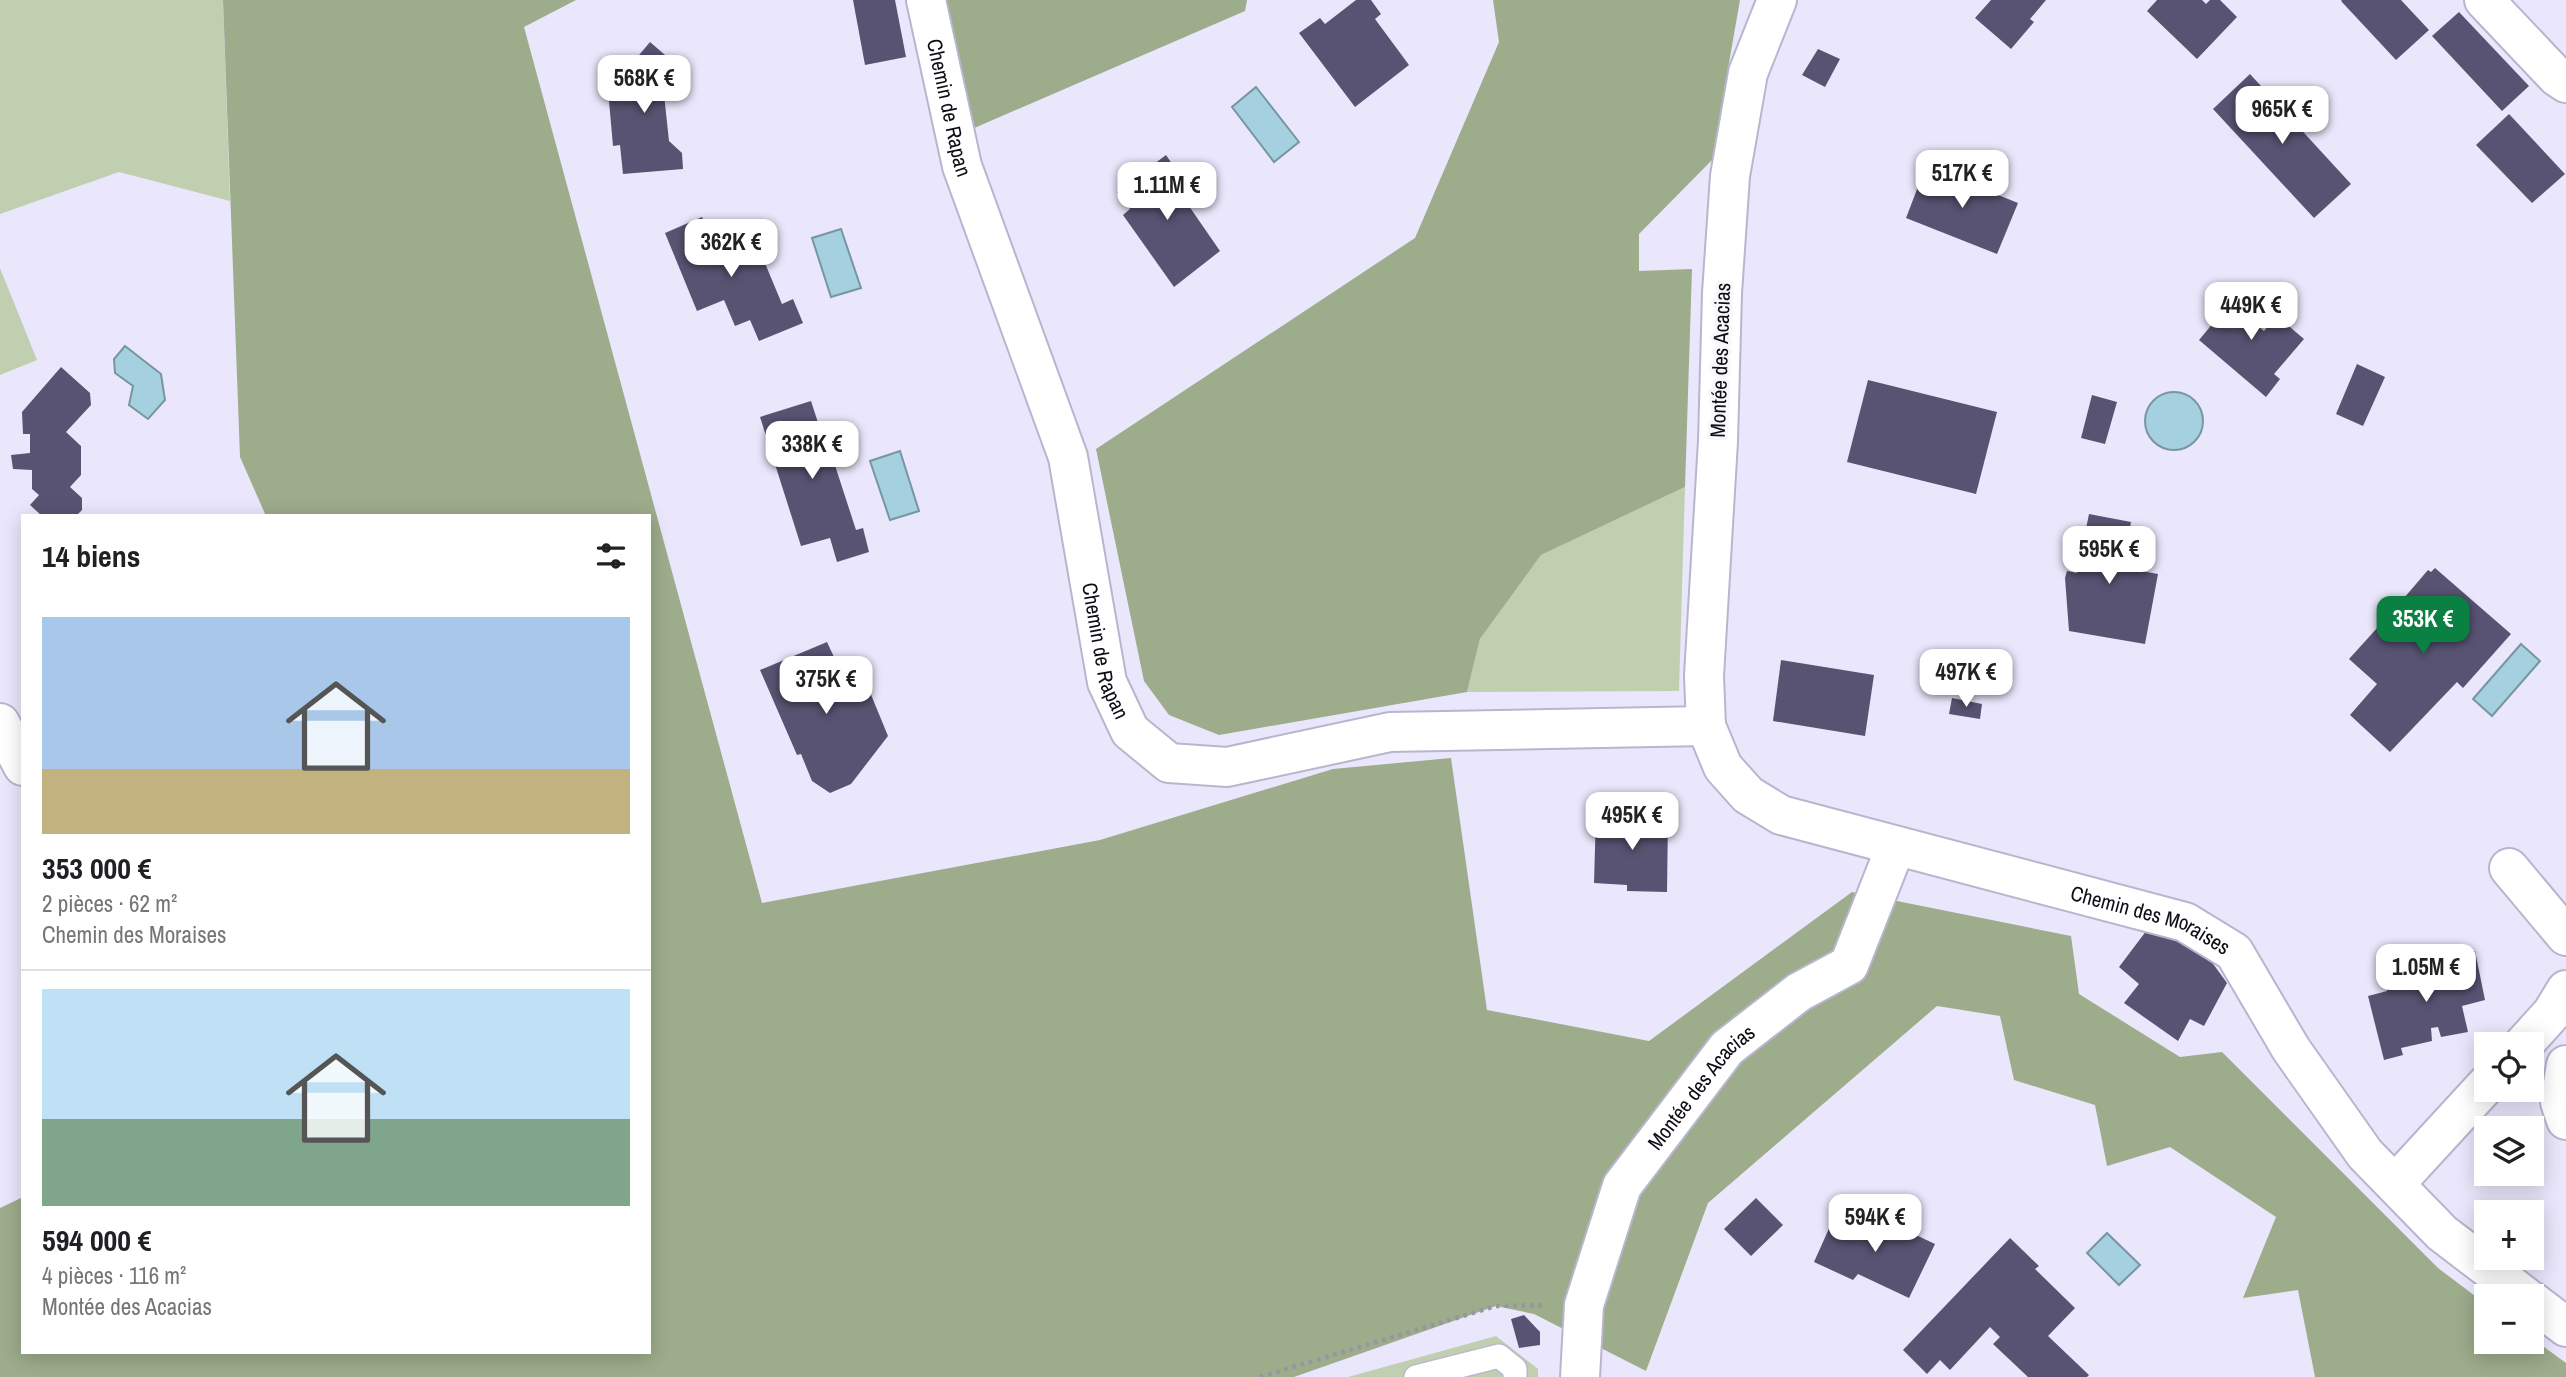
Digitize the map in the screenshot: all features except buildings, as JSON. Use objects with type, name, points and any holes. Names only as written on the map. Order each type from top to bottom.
[{"type":"street","name":"Chemin de Rapan","points":[[926,0],[962,166],[1068,457],[1107,682],[1129,731],[1169,763],[1227,767],[1390,732],[1706,726]]},
{"type":"street","name":"Montée des Acacias","points":[[1706,726],[1706,617],[1718,441],[1722,293],[1730,176],[1748,73],[1777,0]]},
{"type":"street","points":[[2484,0],[2557,77],[2566,83]]},
{"type":"street","points":[[0,723],[21,762]]},
{"type":"street","name":"Chemin des Moraises","points":[[1706,726],[1723,767],[1748,795],[1781,815],[2185,922],[2234,952],[2306,1070],[2365,1154],[2442,1233],[2509,1284]]},
{"type":"street","name":"Montée des Acacias","points":[[1580,1377],[1584,1305],[1622,1186],[1727,1048],[1799,992],[1849,965],[1896,846]]},
{"type":"street","points":[[2509,868],[2566,936]]},
{"type":"street","points":[[2535,1032],[2552,1013],[2566,990]]},
{"type":"street","points":[[2566,1065],[2560,1102],[2566,1120]]},
{"type":"street","points":[[2395,1184],[2474,1098]]},
{"type":"street","points":[[2544,1309],[2565,1324]]},
{"type":"lane","points":[[1426,1376],[1499,1356],[1516,1369],[1515,1377]]},
{"type":"path","points":[[1260,1377],[1496,1306],[1584,1305]]},
{"type":"green space","points":[[0,0],[223,0],[230,201],[119,172],[0,214]]},
{"type":"green space","points":[[223,0],[576,0],[524,27],[762,903],[1100,840],[1333,769],[1451,758],[1487,1010],[1649,1041],[1852,892],[2071,936],[2079,994],[2180,1057],[2222,1052],[2438,1268],[2474,1295],[2474,1354],[2544,1354],[2544,1347],[2566,1363],[2566,1377],[2315,1377],[2298,1290],[2243,1298],[2276,1217],[2170,1147],[2107,1166],[2095,1105],[2014,1080],[2000,1016],[1937,1006],[1708,1203],[1646,1371],[1534,1314],[1496,1306],[1294,1377],[0,1377],[0,1208],[21,1198],[21,1354],[651,1354],[651,514],[265,514],[240,457]]},
{"type":"green space","points":[[945,0],[1247,0],[1245,11],[972,129]]},
{"type":"green space","points":[[1493,0],[1740,0],[1712,160],[1639,234],[1639,271],[1692,269],[1685,487],[1541,555],[1480,639],[1467,692],[1219,735],[1169,715],[1144,681],[1096,449],[1415,238],[1499,42]]},
{"type":"green space","points":[[0,268],[37,360],[0,375]]},
{"type":"green space","points":[[1685,487],[1679,691],[1467,692],[1480,639],[1541,555]]},
{"type":"green space","points":[[1496,1336],[1538,1369],[1538,1377],[1348,1377]]},
{"type":"water","points":[[1256,87],[1299,142],[1274,162],[1232,107]]},
{"type":"water","points":[[841,229],[861,288],[831,297],[812,238]]},
{"type":"water","points":[[125,346],[161,374],[165,400],[148,419],[129,405],[133,386],[115,373],[114,359]]},
{"type":"water","points":[[2168,392],[2180,392],[2195,400],[2203,415],[2203,427],[2195,442],[2180,450],[2168,450],[2153,442],[2145,427],[2145,415],[2153,400]]},
{"type":"water","points":[[900,451],[919,511],[890,520],[870,461]]},
{"type":"water","points":[[2521,644],[2540,661],[2492,716],[2473,699]]},
{"type":"water","points":[[2107,1233],[2140,1265],[2119,1285],[2087,1253]]}]
